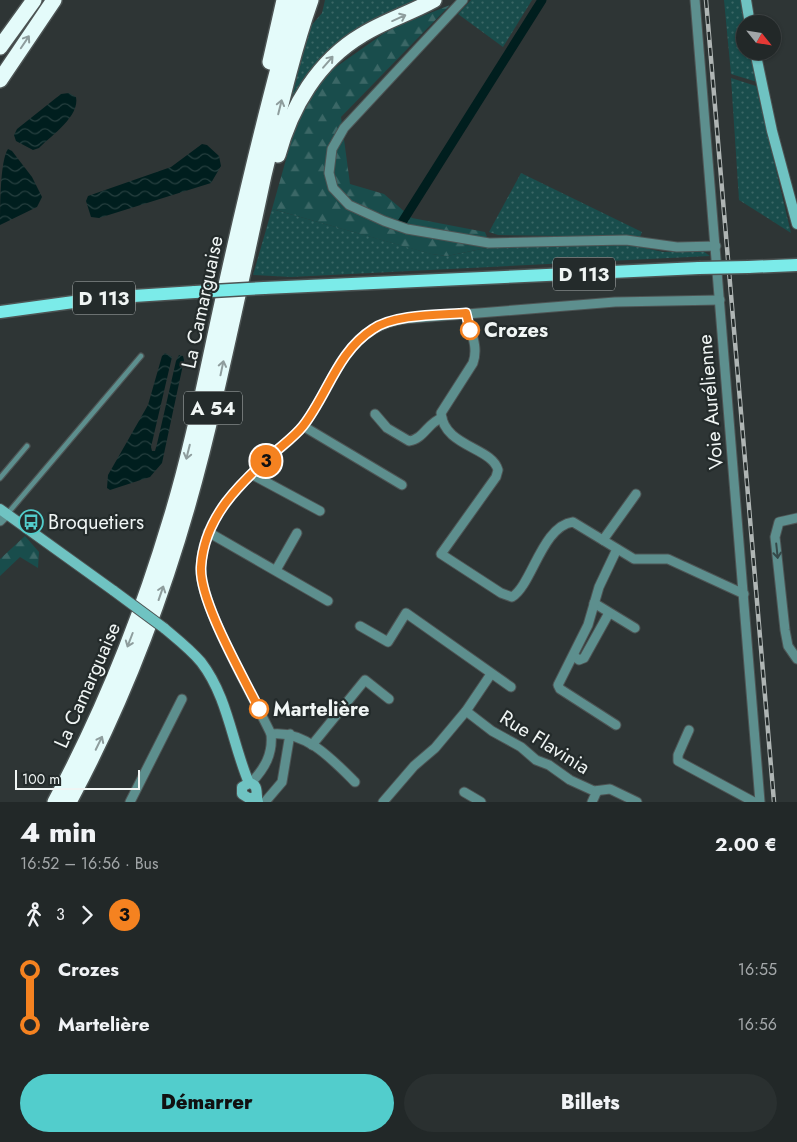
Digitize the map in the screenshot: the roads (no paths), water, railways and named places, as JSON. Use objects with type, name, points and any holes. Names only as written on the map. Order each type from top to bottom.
[{"type":"highway","points":[[0,47],[34,0]]},
{"type":"highway","points":[[0,80],[54,0]]},
{"type":"highway","points":[[238,234],[257,122],[284,0]]},
{"type":"highway","name":"La Camarguaise","points":[[55,802],[92,729],[127,648],[171,520],[190,446],[278,66],[297,0]]},
{"type":"highway","name":"La Camarguaise","points":[[69,802],[107,726],[138,654],[161,594],[182,526],[215,401],[282,100],[311,0]]},
{"type":"highway","points":[[244,267],[288,123],[312,80],[334,55],[362,35],[434,0]]},
{"type":"main road","name":"D 113","points":[[0,312],[103,298],[195,292],[797,265]]},
{"type":"main road","name":"D 113","points":[[0,316],[14,311]]},
{"type":"street","points":[[463,0],[344,128],[332,149],[329,173],[333,188],[349,205],[407,229],[490,243],[626,240],[676,247],[716,246]]},
{"type":"street","name":"Voie Aurélienne","points":[[695,0],[760,802]]},
{"type":"street","points":[[746,0],[748,15]]},
{"type":"street","points":[[757,60],[772,131],[797,223]]},
{"type":"street","points":[[251,795],[271,752],[271,734],[214,617],[202,586],[201,567],[208,532],[228,498],[303,426],[342,359],[357,341],[374,328],[389,322],[466,313],[615,302],[720,300]]},
{"type":"street","points":[[466,313],[475,341],[476,354],[473,363],[441,413],[442,418],[458,440],[492,460],[498,470],[496,477],[441,554],[512,597],[519,590],[541,549],[567,523],[573,522],[634,559],[668,559],[744,594]]},
{"type":"street","points":[[375,414],[387,428],[409,441],[420,437],[435,420],[442,418]]},
{"type":"street","points":[[303,426],[402,485]]},
{"type":"street","points":[[251,474],[320,511]]},
{"type":"street","points":[[603,540],[636,494]]},
{"type":"street","points":[[2,515],[114,591],[164,628],[186,646],[201,662],[214,683],[223,704],[251,795]]},
{"type":"street","points":[[797,518],[779,522],[775,537],[785,630],[788,646],[797,659]]},
{"type":"street","points":[[208,532],[328,601]]},
{"type":"street","points":[[276,570],[298,533]]},
{"type":"street","points":[[616,549],[599,586],[588,625],[558,687],[616,725]]},
{"type":"street","points":[[594,603],[635,628]]},
{"type":"street","points":[[574,656],[579,660],[584,658],[609,612]]},
{"type":"street","points":[[360,626],[388,642],[406,613],[511,687]]},
{"type":"street","points":[[382,802],[414,766],[435,748],[466,711],[491,674]]},
{"type":"street","points":[[312,745],[365,680],[388,699]]},
{"type":"street","points":[[130,802],[182,699]]},
{"type":"street","name":"Rue Flavinia","points":[[466,711],[492,730],[521,747],[536,760],[549,765],[586,789],[597,791],[610,789],[638,802]]},
{"type":"street","points":[[688,730],[678,755],[678,761],[754,802]]},
{"type":"street","points":[[271,734],[286,732],[327,753],[355,782]]},
{"type":"street","points":[[251,795],[282,782],[290,734]]},
{"type":"street","points":[[592,802],[597,791]]},
{"type":"street","points":[[464,792],[481,802]]},
{"type":"lane","points":[[2,515],[141,356]]},
{"type":"lane","points":[[0,478],[27,446]]},
{"type":"water","points":[[69,93],[76,97],[74,111],[64,125],[39,148],[33,150],[16,141],[14,135],[17,129],[61,94]]},
{"type":"water","points":[[202,144],[207,145],[219,156],[221,166],[211,183],[99,218],[91,217],[86,201],[88,196],[171,167]]},
{"type":"water","points":[[8,149],[12,151],[32,177],[42,197],[37,207],[0,225],[3,163]]},
{"type":"water","points":[[165,353],[172,357],[151,447],[152,451],[155,451],[157,444],[176,361],[179,355],[183,356],[184,360],[162,463],[150,477],[110,490],[107,488],[108,475],[148,405],[162,356]]},
{"type":"waterway","points":[[401,224],[542,0]]},
{"type":"railway","points":[[706,0],[774,802]]},
{"type":"place","name":"Crozes","points":[[470,330]]},
{"type":"place","name":"Broquetiers","points":[[31,522]]},
{"type":"place","name":"Martelière","points":[[259,709]]}]
